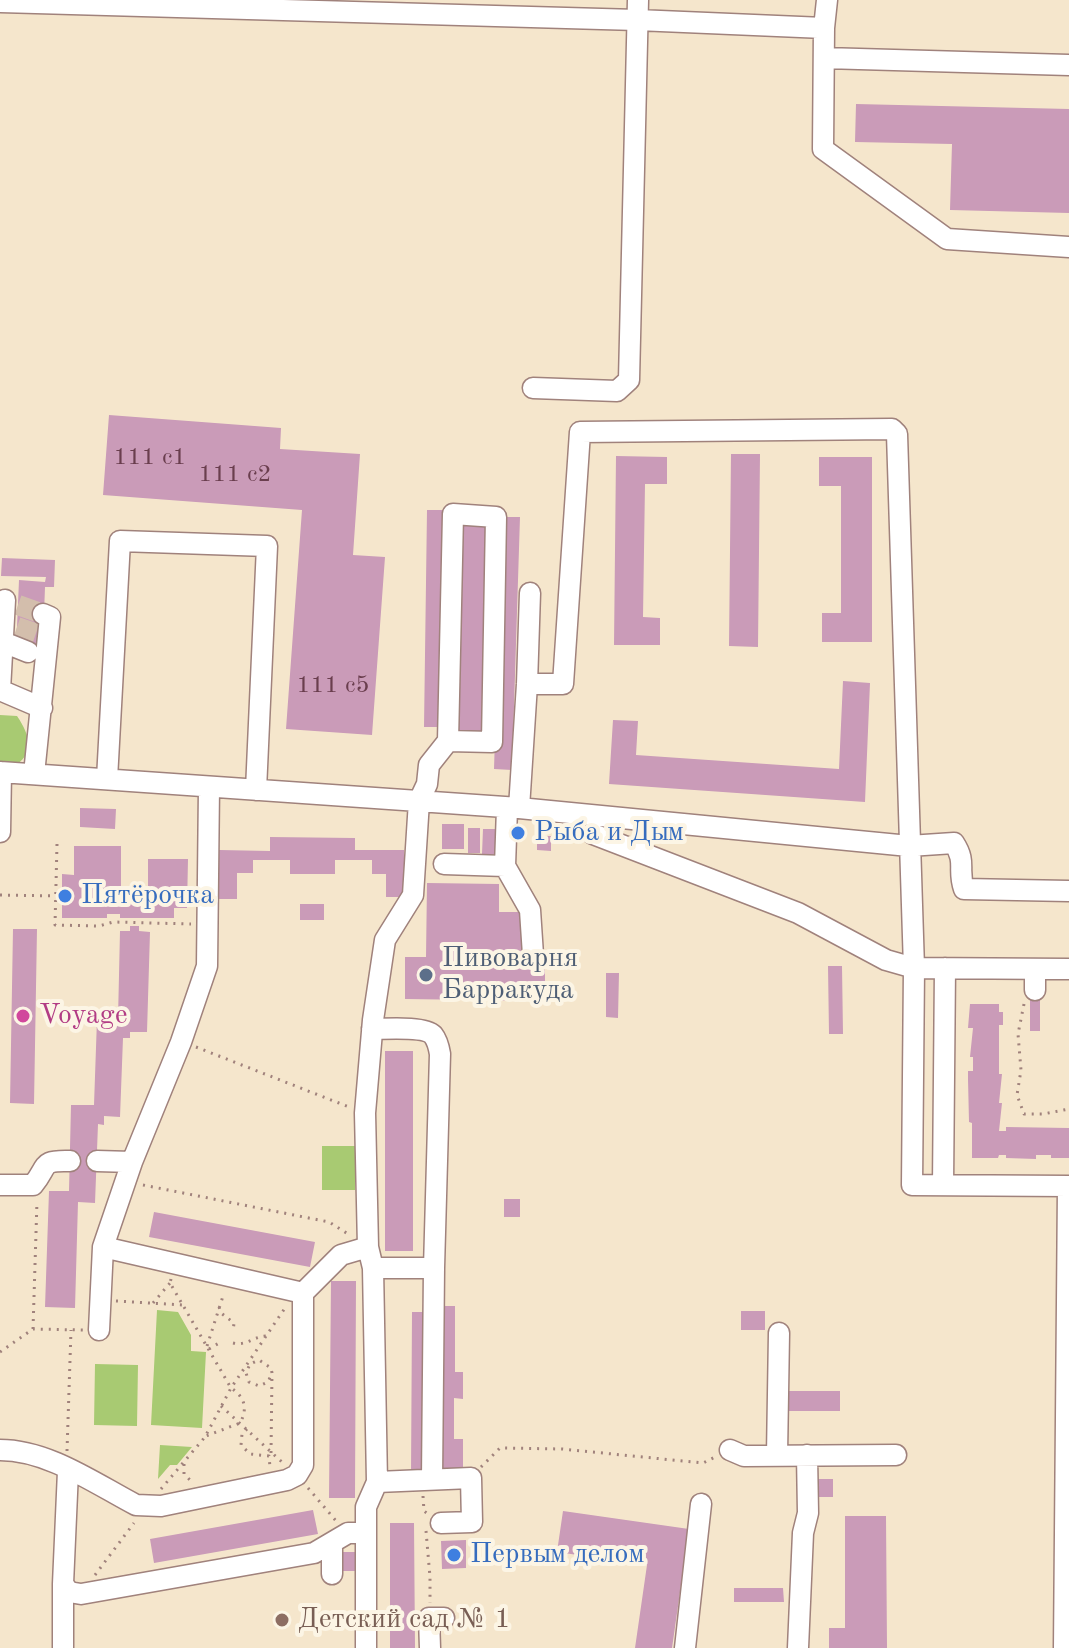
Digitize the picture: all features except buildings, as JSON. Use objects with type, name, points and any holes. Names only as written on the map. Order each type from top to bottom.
[{"type":"street","points":[[827,0],[823,149],[947,239],[1069,247]]},
{"type":"street","points":[[0,2],[637,10],[824,28]]},
{"type":"street","points":[[533,388],[617,391],[629,380],[637,10]]},
{"type":"street","points":[[824,58],[1069,65]]},
{"type":"street","points":[[527,684],[563,684],[580,432],[892,429],[897,434],[914,968],[912,1185],[1069,1186],[1064,1648]]},
{"type":"street","points":[[332,1574],[377,1482],[373,1268],[368,1247],[365,1113],[372,1029],[385,940],[413,895],[419,801],[427,784],[429,765],[448,741],[453,514],[496,517],[492,742],[448,741]]},
{"type":"street","points":[[107,779],[120,541],[267,546],[256,790]]},
{"type":"street","points":[[530,593],[527,684],[505,866],[530,910],[533,955]]},
{"type":"street","points":[[8,601],[8,631],[0,690],[42,708]]},
{"type":"street","points":[[34,774],[42,708],[42,649],[50,617],[43,614]]},
{"type":"street","points":[[8,631],[42,649]]},
{"type":"street","points":[[0,832],[1,772],[513,808],[909,846],[954,843],[962,855],[960,879],[964,889],[1069,891]]},
{"type":"street","points":[[99,1330],[103,1247],[207,966],[209,787]]},
{"type":"street","points":[[593,834],[798,913],[886,960],[914,968],[1069,969]]},
{"type":"street","points":[[444,864],[505,866]]},
{"type":"street","points":[[943,1185],[945,968]]},
{"type":"street","points":[[1030,994],[1035,969]]},
{"type":"street","points":[[372,1029],[423,1030],[432,1034],[440,1054],[427,1480]]},
{"type":"street","points":[[0,1185],[33,1185],[45,1163],[51,1160],[70,1161]]},
{"type":"street","points":[[97,1161],[129,1172]]},
{"type":"street","points":[[103,1247],[173,1273],[231,1276],[303,1293]]},
{"type":"street","points":[[0,1450],[18,1450],[44,1457],[136,1505],[146,1506],[173,1504],[287,1480],[297,1475],[303,1465],[303,1293],[341,1255],[368,1247]]},
{"type":"street","points":[[373,1268],[434,1268]]},
{"type":"street","points":[[777,1455],[779,1333]]},
{"type":"street","points":[[730,1450],[744,1456],[896,1455]]},
{"type":"street","points":[[798,1648],[803,1533],[808,1513],[807,1455]]},
{"type":"street","points":[[63,1648],[72,1589],[68,1471]]},
{"type":"street","points":[[377,1482],[471,1478],[472,1522],[432,1517]]},
{"type":"street","points":[[685,1648],[701,1504]]},
{"type":"street","points":[[72,1589],[314,1553],[349,1536]]},
{"type":"street","points":[[349,1536],[366,1648]]},
{"type":"street","points":[[430,1648],[437,1618]]},
{"type":"path","points":[[57,844],[55,925],[99,926],[113,922],[207,925]]},
{"type":"path","points":[[0,895],[62,896]]},
{"type":"path","points":[[113,914],[113,922]]},
{"type":"path","points":[[1030,994],[1018,1034],[1021,1070],[1017,1095],[1024,1114],[1069,1109]]},
{"type":"path","points":[[181,1042],[365,1113]]},
{"type":"path","points":[[129,1172],[329,1222],[368,1247]]},
{"type":"path","points":[[33,1329],[37,1182]]},
{"type":"path","points":[[153,1303],[173,1273]]},
{"type":"path","points":[[173,1273],[183,1305],[245,1407],[240,1423]]},
{"type":"path","points":[[208,1348],[231,1276]]},
{"type":"path","points":[[72,1589],[205,1437],[231,1388],[289,1302],[303,1293]]},
{"type":"path","points":[[101,1301],[183,1305]]},
{"type":"path","points":[[219,1307],[221,1313],[234,1323],[233,1332]]},
{"type":"path","points":[[0,1352],[33,1329],[99,1330]]},
{"type":"path","points":[[68,1471],[71,1330]]},
{"type":"path","points":[[233,1343],[245,1344],[266,1336]]},
{"type":"path","points":[[208,1348],[219,1343]]},
{"type":"path","points":[[246,1367],[254,1361],[264,1361],[272,1373],[272,1464],[266,1472]]},
{"type":"path","points":[[246,1367],[247,1378],[254,1385],[268,1382],[272,1373]]},
{"type":"path","points":[[221,1406],[270,1454],[297,1475],[349,1536]]},
{"type":"path","points":[[205,1437],[240,1423]]},
{"type":"path","points":[[247,1429],[241,1439],[245,1451],[270,1454]]},
{"type":"path","points":[[471,1478],[500,1448],[562,1449],[703,1463],[730,1450]]},
{"type":"path","points":[[185,1460],[184,1474],[196,1483]]},
{"type":"path","points":[[427,1480],[432,1517],[430,1577],[437,1618]]},
{"type":"green space","points":[[0,715],[17,716],[27,737],[25,757],[12,767],[0,763]]},
{"type":"green space","points":[[322,1146],[355,1146],[355,1190],[322,1190]]},
{"type":"green space","points":[[157,1310],[178,1312],[191,1335],[191,1351],[206,1352],[202,1428],[151,1425]]},
{"type":"green space","points":[[95,1364],[138,1365],[137,1426],[94,1425]]},
{"type":"green space","points":[[160,1445],[192,1447],[177,1465],[170,1465],[158,1479]]},
{"type":"tunnel","points":[[18,605],[43,614]]},
{"type":"tunnel","points":[[17,627],[43,636]]},
{"type":"place","name":"Рыба и Дым","points":[[518,833]]},
{"type":"place","name":"Пятёрочка","points":[[65,896]]},
{"type":"place","name":"Пивоварня Барракуда","points":[[426,975]]},
{"type":"place","name":"Voyage","points":[[23,1016]]},
{"type":"place","name":"Первым делом","points":[[454,1555]]},
{"type":"place","name":"Детский сад № 1","points":[[282,1620]]}]
